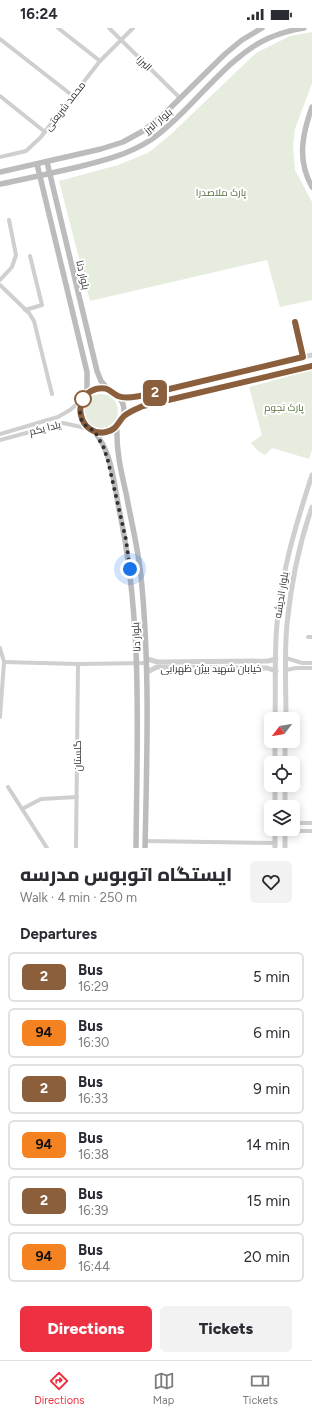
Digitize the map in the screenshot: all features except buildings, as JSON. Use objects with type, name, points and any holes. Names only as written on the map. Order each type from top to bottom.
[{"type":"main road","name":"بلوار البرز","points":[[0,172],[48,162],[123,142],[143,131],[161,117],[225,54],[242,40],[262,28]]},
{"type":"main road","name":"بلوار البرز","points":[[0,184],[104,161],[128,153],[149,141],[169,126],[232,62],[249,49],[268,38],[290,30],[304,28]]},
{"type":"main road","points":[[312,108],[303,138],[302,151],[305,173],[312,187]]},
{"type":"main road","name":"بلوار دنا","points":[[48,162],[97,371],[101,381],[108,389]]},
{"type":"main road","name":"بلوار دنا","points":[[37,164],[87,372],[88,382],[85,396]]},
{"type":"main road","points":[[23,167],[27,174],[25,179]]},
{"type":"main road","points":[[97,389],[108,389],[118,396],[123,406],[123,417],[117,427],[106,432],[92,430],[85,425],[81,419],[80,405],[85,396],[97,389]]},
{"type":"main road","name":"بلوار دنا","points":[[117,427],[116,443],[118,458],[140,567],[147,661],[145,848]]},
{"type":"main road","name":"بلوار دنا","points":[[92,430],[104,448],[108,461],[126,540],[133,597],[137,663],[136,848]]},
{"type":"street","points":[[58,28],[100,61]]},
{"type":"street","name":"البرز۱","points":[[109,28],[180,98]]},
{"type":"street","name":"محمد شریعتی","points":[[0,157],[26,151],[40,138],[100,61],[133,28]]},
{"type":"street","points":[[0,39],[73,96]]},
{"type":"street","points":[[0,96],[45,132]]},
{"type":"street","points":[[0,280],[12,267],[16,255],[9,220]]},
{"type":"street","points":[[25,310],[42,305],[30,256]]},
{"type":"street","points":[[0,285],[34,321],[52,394]]},
{"type":"street","points":[[295,322],[303,357]]},
{"type":"street","points":[[118,396],[128,398],[140,396],[312,355]]},
{"type":"street","points":[[123,417],[143,406],[312,366]]},
{"type":"street","name":"یلدا یکم","points":[[0,434],[58,417],[70,410],[85,396]]},
{"type":"street","name":"یلدا یکم","points":[[0,440],[63,423],[92,430]]},
{"type":"street","name":"بلوار اندیشه","points":[[276,712],[277,623],[294,530],[312,475]]},
{"type":"street","name":"بلوار اندیشه","points":[[286,712],[287,624],[291,594],[304,533],[312,507]]},
{"type":"street","points":[[0,648],[4,662],[0,717]]},
{"type":"street","points":[[286,658],[302,663],[312,663]]},
{"type":"street","name":"خیابان شهید بیژن ظهرابی","points":[[147,661],[268,661],[276,659]]},
{"type":"street","points":[[4,662],[78,664],[137,663],[147,661]]},
{"type":"street","name":"گلستان","points":[[76,848],[78,664]]},
{"type":"street","name":"خیابان شهید بیژن ظهرابی","points":[[147,672],[157,667],[267,668],[276,671]]},
{"type":"street","points":[[286,670],[296,668],[312,668]]},
{"type":"street","points":[[8,787],[47,848]]},
{"type":"street","points":[[22,809],[41,799],[77,797]]},
{"type":"street","points":[[300,823],[312,824]]},
{"type":"street","points":[[300,831],[312,831]]},
{"type":"street","points":[[285,836],[285,848]]},
{"type":"street","points":[[146,841],[275,846]]},
{"type":"green space","name":"پارک ملاصدرا","points":[[312,32],[312,83],[295,129],[293,146],[295,170],[312,202],[312,300],[280,307],[267,260],[90,301],[59,181],[118,165],[148,153],[169,136],[256,53],[290,36]]},
{"type":"green space","name":"پارک نجوم","points":[[312,370],[312,450],[309,459],[272,448],[265,455],[258,451],[251,443],[262,435],[249,387]]},
{"type":"green space","points":[[98,394],[104,394],[108,395],[115,401],[118,411],[117,418],[111,425],[104,428],[98,428],[94,427],[87,421],[84,414],[84,408],[85,404],[91,397]]},
{"type":"bus line","name":"2","points":[[295,322],[303,357],[128,398],[118,396],[108,389],[97,389],[91,391],[83,399],[80,405],[81,419],[85,425],[95,432],[106,432],[117,427],[123,417],[143,406],[312,366]]},
{"type":"route","points":[[83,399],[80,405],[81,419],[85,425],[95,432],[104,448],[108,461],[126,540],[130,569]]}]
